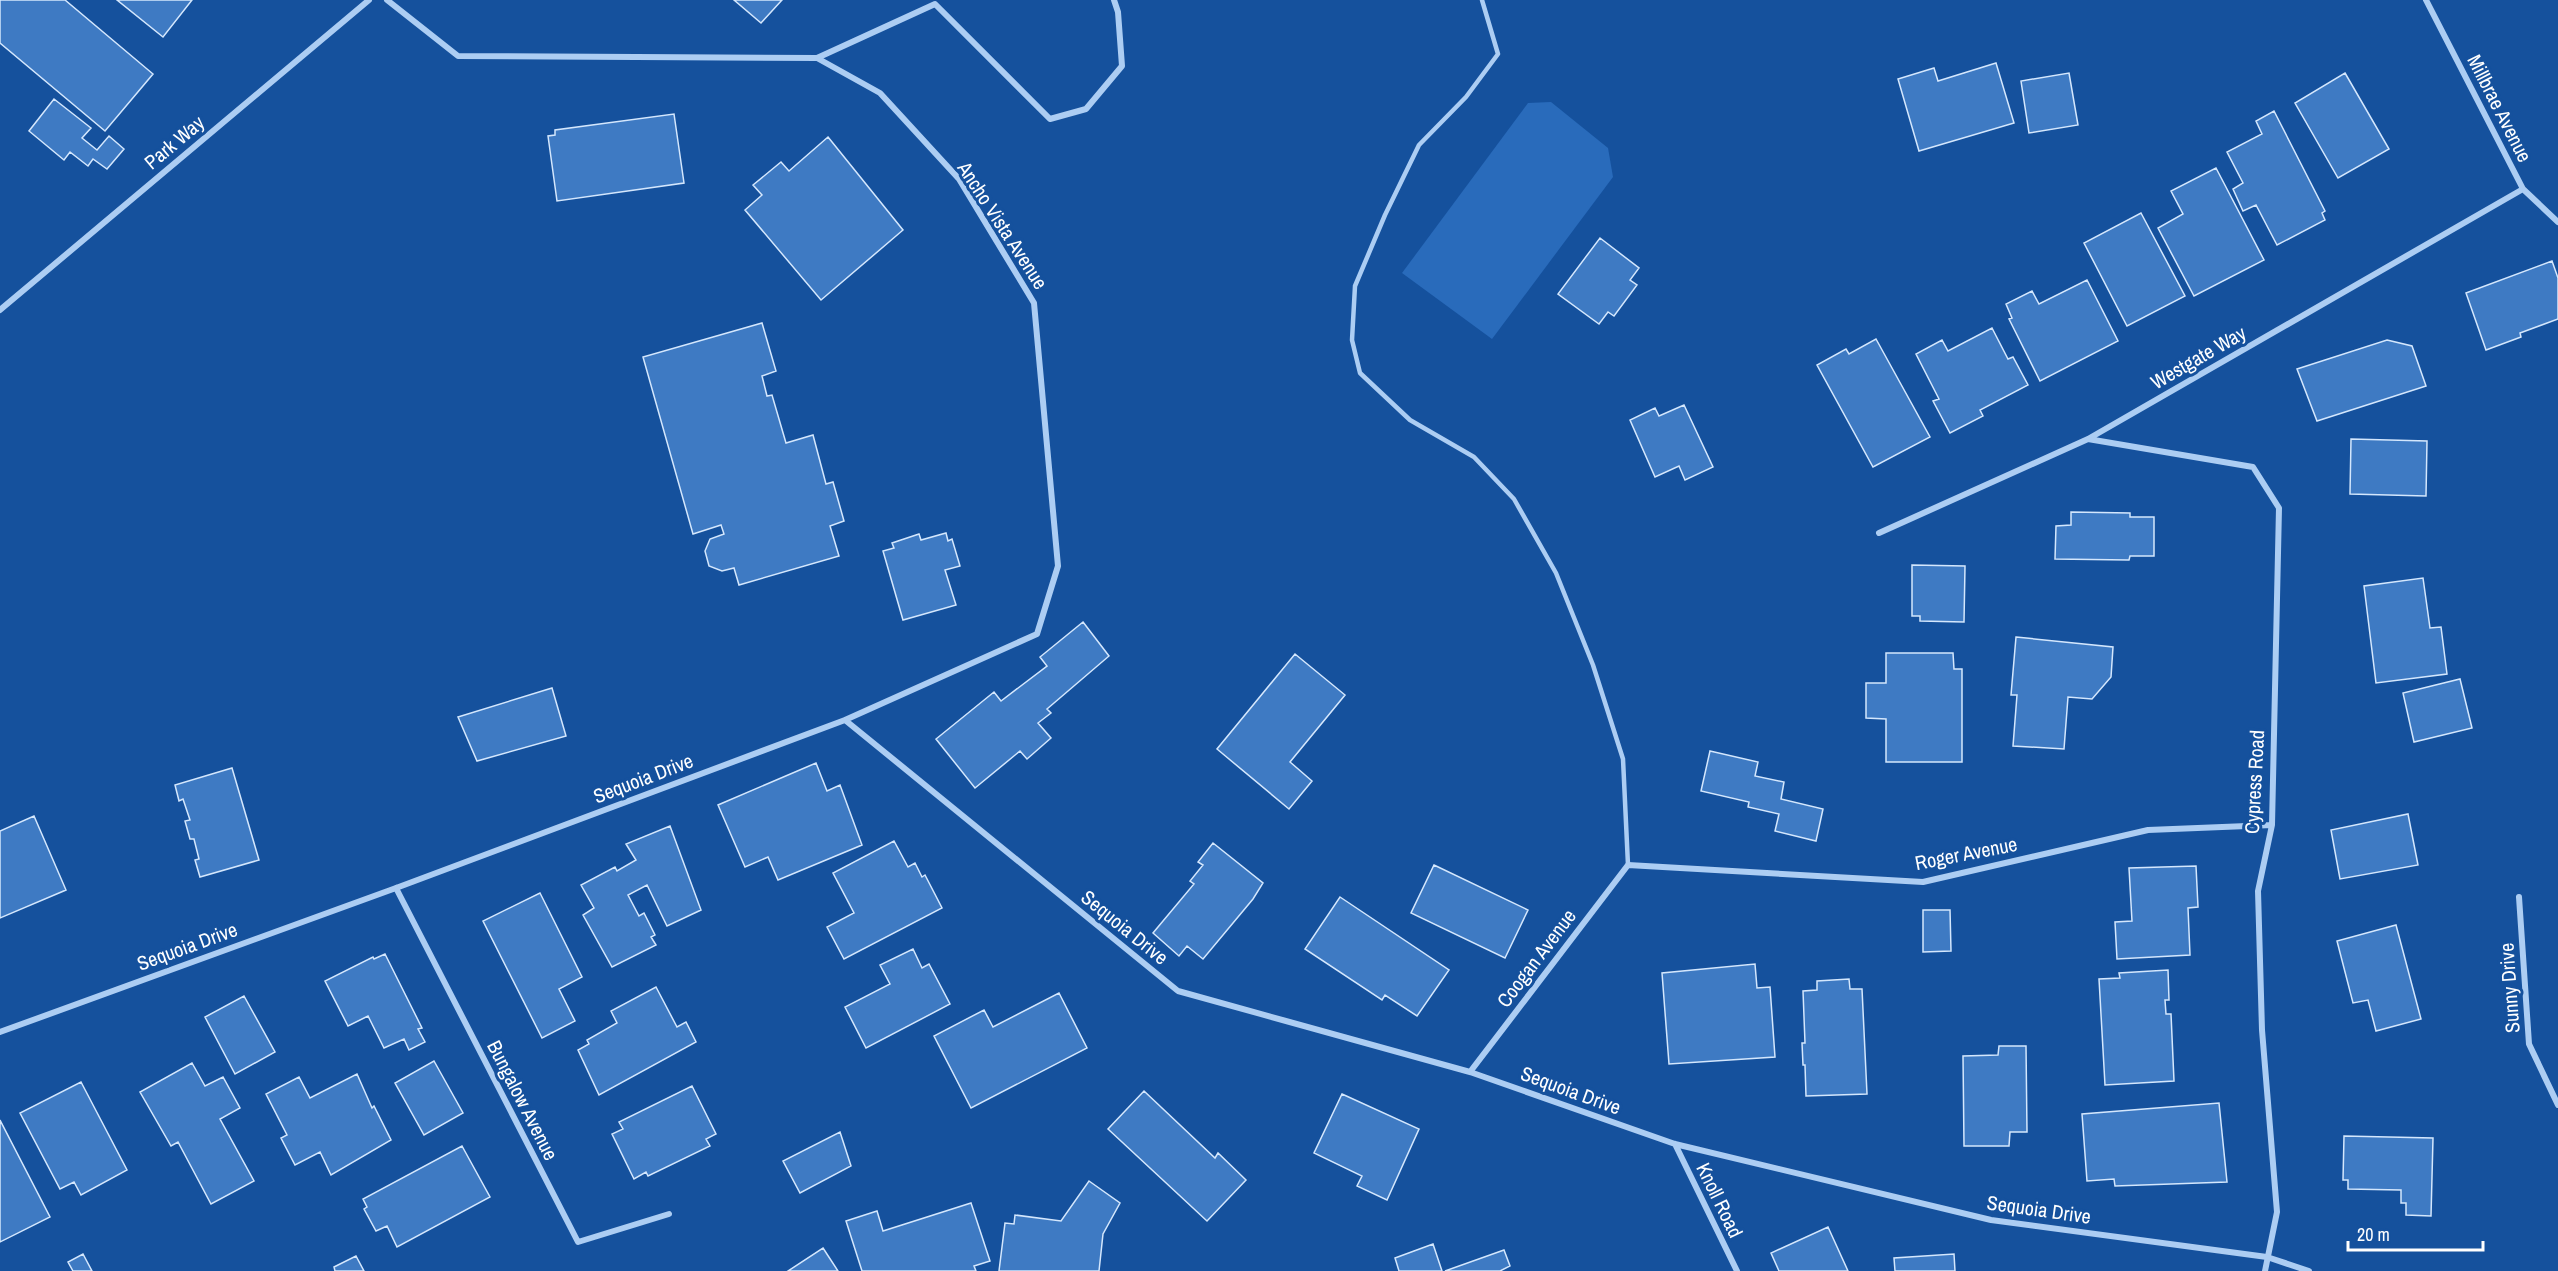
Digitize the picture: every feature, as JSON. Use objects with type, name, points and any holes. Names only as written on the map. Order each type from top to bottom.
[{"type":"street","name":"Park Way","points":[[0,310],[369,0]]},
{"type":"street","name":"Ancho Vista Avenue","points":[[387,0],[458,56],[817,58],[880,93],[959,179],[1034,303],[1058,566],[1037,634],[845,720]]},
{"type":"street","points":[[817,58],[935,4],[1050,119],[1086,109],[1122,66],[1118,12],[1114,0]]},
{"type":"street","name":"Millbrae Avenue","points":[[2426,0],[2523,189],[2558,222]]},
{"type":"street","name":"Westgate Way","points":[[1878,533],[2088,439],[2523,189]]},
{"type":"street","name":"Cypress Road","points":[[2088,439],[2253,468],[2279,508],[2272,825],[2258,891],[2262,1030],[2277,1212],[2265,1271]]},
{"type":"street","name":"Sequoia Drive","points":[[0,1032],[396,888],[845,720],[1178,991],[1470,1072],[1675,1144],[1991,1220],[2267,1257],[2309,1271]]},
{"type":"street","name":"Roger Avenue","points":[[1628,865],[1923,882],[2148,830],[2272,825]]},
{"type":"street","name":"Coogan Avenue","points":[[1470,1072],[1628,865]]},
{"type":"street","name":"Bungalow Avenue","points":[[396,888],[578,1242],[669,1215]]},
{"type":"street","name":"Sunny Drive","points":[[2519,897],[2529,1044],[2558,1106]]},
{"type":"street","name":"Knoll Road","points":[[1675,1144],[1737,1271]]},
{"type":"lane","points":[[1482,0],[1498,54],[1466,97],[1419,145],[1385,215],[1355,286],[1352,340],[1360,373],[1410,420],[1474,457],[1514,499],[1556,573],[1593,665],[1623,759],[1628,865]]},
{"type":"shaded area","points":[[1551,102],[1608,148],[1613,177],[1492,339],[1402,273],[1528,103]]},
{"type":"building","points":[[0,0],[65,0],[153,74],[105,131],[0,43]]},
{"type":"building","points":[[117,0],[192,0],[163,37]]},
{"type":"building","points":[[734,0],[782,0],[761,23]]},
{"type":"building","points":[[1996,63],[2014,123],[1919,151],[1898,79],[1934,68],[1938,81]]},
{"type":"building","points":[[2069,73],[2078,125],[2029,133],[2021,81]]},
{"type":"building","points":[[2345,73],[2389,149],[2338,178],[2295,103]]},
{"type":"building","points":[[54,99],[91,128],[82,138],[97,150],[109,136],[124,149],[107,169],[93,159],[88,166],[70,152],[64,160],[29,131]]},
{"type":"building","points":[[2274,111],[2325,211],[2322,213],[2325,220],[2277,245],[2256,205],[2243,211],[2233,189],[2243,183],[2227,152],[2262,134],[2256,121]]},
{"type":"building","points":[[674,114],[684,183],[557,201],[548,136],[555,135],[555,130]]},
{"type":"building","points":[[828,137],[903,230],[821,300],[745,210],[762,195],[753,185],[781,162],[789,171]]},
{"type":"building","points":[[2216,168],[2264,260],[2194,296],[2158,228],[2183,214],[2171,191]]},
{"type":"building","points":[[2141,213],[2185,296],[2127,326],[2084,243]]},
{"type":"building","points":[[1600,238],[1639,268],[1630,280],[1637,285],[1614,316],[1608,312],[1599,324],[1558,294]]},
{"type":"building","points":[[2552,261],[2558,278],[2558,319],[2520,333],[2521,337],[2486,350],[2466,293]]},
{"type":"building","points":[[2087,280],[2118,341],[2040,381],[2009,319],[2012,318],[2006,304],[2032,291],[2039,304]]},
{"type":"building","points":[[762,323],[776,371],[762,376],[767,396],[772,395],[786,443],[813,435],[826,484],[833,482],[844,521],[830,526],[839,556],[739,585],[734,568],[722,571],[709,566],[705,551],[710,539],[724,534],[721,525],[693,534],[643,357]]},
{"type":"building","points":[[1992,328],[2008,359],[2013,357],[2028,385],[1980,410],[1983,416],[1950,433],[1933,401],[1939,399],[1916,354],[1942,340],[1948,351]]},
{"type":"building","points":[[1876,339],[1930,437],[1873,467],[1817,365],[1846,349],[1849,354]]},
{"type":"building","points":[[2387,340],[2412,346],[2426,386],[2317,421],[2297,369]]},
{"type":"building","points":[[1684,405],[1713,467],[1685,480],[1679,466],[1655,477],[1630,420],[1655,408],[1659,416]]},
{"type":"building","points":[[2351,439],[2427,441],[2426,496],[2350,494]]},
{"type":"building","points":[[2071,512],[2130,513],[2130,517],[2154,517],[2154,556],[2130,556],[2129,560],[2055,559],[2056,526],[2071,525]]},
{"type":"building","points":[[946,533],[948,541],[952,539],[960,566],[945,570],[956,605],[903,620],[883,551],[894,548],[892,543],[919,534],[921,540]]},
{"type":"building","points":[[1912,565],[1965,566],[1964,622],[1920,621],[1920,616],[1912,616]]},
{"type":"building","points":[[2423,578],[2430,628],[2441,627],[2447,674],[2376,683],[2364,586]]},
{"type":"building","points":[[1083,622],[1109,656],[1047,709],[1051,713],[1038,723],[1051,738],[1027,759],[1020,751],[975,788],[936,739],[994,692],[1001,701],[1047,666],[1040,657]]},
{"type":"building","points":[[2016,637],[2113,647],[2111,677],[2092,699],[2068,697],[2064,749],[2013,746],[2017,695],[2011,695]]},
{"type":"building","points":[[1886,653],[1953,653],[1954,669],[1962,669],[1962,762],[1886,762],[1886,719],[1866,718],[1866,683],[1886,683]]},
{"type":"building","points":[[1295,654],[1345,695],[1290,762],[1312,781],[1289,809],[1217,749]]},
{"type":"building","points":[[2460,679],[2472,728],[2414,742],[2403,693]]},
{"type":"building","points":[[552,688],[566,736],[477,761],[458,717]]},
{"type":"building","points":[[1710,751],[1758,762],[1755,776],[1784,782],[1781,799],[1823,809],[1816,841],[1775,831],[1779,814],[1748,807],[1749,802],[1701,791]]},
{"type":"building","points":[[816,763],[827,791],[840,785],[862,845],[778,880],[768,857],[745,867],[718,805]]},
{"type":"building","points":[[232,768],[259,860],[200,877],[195,860],[199,859],[194,839],[190,839],[185,821],[190,820],[183,799],[179,801],[175,785]]},
{"type":"building","points":[[2408,814],[2418,865],[2340,879],[2331,830]]},
{"type":"building","points":[[34,816],[66,890],[0,918],[0,831]]},
{"type":"building","points":[[670,826],[701,910],[667,926],[647,885],[628,895],[639,916],[644,913],[655,935],[651,937],[656,945],[612,967],[583,915],[594,908],[581,885],[615,867],[617,871],[636,860],[626,844]]},
{"type":"building","points":[[894,841],[908,867],[915,863],[922,877],[925,875],[942,908],[844,959],[827,927],[854,913],[833,873]]},
{"type":"building","points":[[1213,843],[1263,883],[1253,899],[1203,959],[1187,946],[1179,956],[1153,933],[1194,884],[1190,881],[1203,865],[1198,862]]},
{"type":"building","points":[[1434,865],[1528,910],[1505,958],[1411,913]]},
{"type":"building","points":[[2196,866],[2198,907],[2188,908],[2190,955],[2117,959],[2115,922],[2132,921],[2129,868]]},
{"type":"building","points":[[540,893],[582,977],[559,989],[575,1021],[542,1038],[483,921]]},
{"type":"building","points":[[1340,897],[1449,970],[1417,1016],[1385,995],[1382,1000],[1305,949]]},
{"type":"building","points":[[1923,910],[1950,910],[1951,951],[1923,952]]},
{"type":"building","points":[[2396,925],[2421,1019],[2376,1031],[2368,1000],[2353,1003],[2337,941]]},
{"type":"building","points":[[913,949],[922,968],[929,964],[950,1004],[866,1048],[845,1007],[890,984],[880,965]]},
{"type":"building","points":[[385,954],[422,1028],[418,1029],[425,1042],[409,1050],[404,1039],[384,1048],[368,1016],[348,1026],[325,981],[373,957],[374,959]]},
{"type":"building","points":[[1755,964],[1757,988],[1770,987],[1775,1057],[1669,1064],[1662,973]]},
{"type":"building","points":[[2168,970],[2169,1000],[2165,1000],[2166,1014],[2171,1014],[2174,1081],[2105,1085],[2099,979],[2120,978],[2119,973]]},
{"type":"building","points":[[1849,979],[1850,989],[1862,989],[1867,1094],[1806,1096],[1802,1043],[1805,1043],[1803,991],[1817,990],[1817,981]]},
{"type":"building","points":[[656,987],[677,1027],[686,1022],[696,1042],[599,1095],[578,1050],[589,1044],[587,1040],[617,1023],[611,1011]]},
{"type":"building","points":[[1059,993],[1087,1048],[971,1108],[934,1036],[984,1010],[993,1027]]},
{"type":"building","points":[[244,996],[275,1052],[235,1074],[205,1017]]},
{"type":"building","points":[[1999,1046],[2026,1046],[2027,1132],[2010,1132],[2009,1146],[1964,1146],[1963,1056],[1998,1055]]},
{"type":"building","points":[[434,1061],[463,1113],[424,1135],[395,1083]]},
{"type":"building","points":[[192,1063],[205,1086],[223,1077],[240,1108],[220,1119],[254,1181],[211,1204],[178,1142],[171,1146],[140,1092]]},
{"type":"building","points":[[357,1074],[372,1108],[374,1106],[391,1140],[331,1175],[320,1152],[295,1165],[281,1138],[287,1135],[266,1094],[299,1077],[310,1098]]},
{"type":"building","points":[[81,1082],[127,1170],[81,1195],[74,1182],[60,1189],[20,1113]]},
{"type":"building","points":[[692,1086],[716,1134],[706,1139],[710,1146],[648,1176],[646,1172],[634,1179],[612,1134],[623,1129],[619,1122]]},
{"type":"building","points":[[1144,1091],[1215,1158],[1218,1153],[1246,1180],[1207,1221],[1108,1129]]},
{"type":"building","points":[[1342,1094],[1419,1129],[1387,1200],[1357,1186],[1362,1176],[1314,1153]]},
{"type":"building","points":[[2219,1103],[2227,1182],[2115,1186],[2114,1179],[2087,1181],[2082,1114]]},
{"type":"building","points":[[0,1120],[50,1217],[0,1242]]},
{"type":"building","points":[[840,1132],[851,1166],[800,1193],[783,1161]]},
{"type":"building","points":[[2344,1136],[2433,1138],[2431,1216],[2406,1215],[2406,1203],[2401,1203],[2401,1190],[2348,1189],[2348,1180],[2343,1180]]},
{"type":"building","points":[[462,1146],[490,1197],[397,1247],[387,1226],[376,1231],[364,1209],[367,1207],[363,1199]]},
{"type":"building","points":[[1089,1181],[1120,1203],[1103,1234],[1099,1271],[999,1271],[1005,1223],[1014,1224],[1015,1215],[1061,1221]]},
{"type":"building","points":[[971,1203],[990,1261],[974,1266],[976,1271],[862,1271],[846,1221],[877,1211],[883,1231]]},
{"type":"building","points":[[1828,1227],[1848,1271],[1779,1271],[1771,1253]]},
{"type":"building","points":[[1433,1244],[1442,1271],[1399,1271],[1395,1258]]},
{"type":"building","points":[[823,1248],[838,1271],[788,1271]]},
{"type":"building","points":[[1504,1250],[1510,1266],[1500,1271],[1445,1271]]},
{"type":"building","points":[[83,1254],[92,1271],[73,1271],[68,1262]]},
{"type":"building","points":[[1954,1254],[1955,1271],[1895,1271],[1894,1258]]},
{"type":"building","points":[[356,1256],[364,1271],[335,1271],[334,1267]]}]
